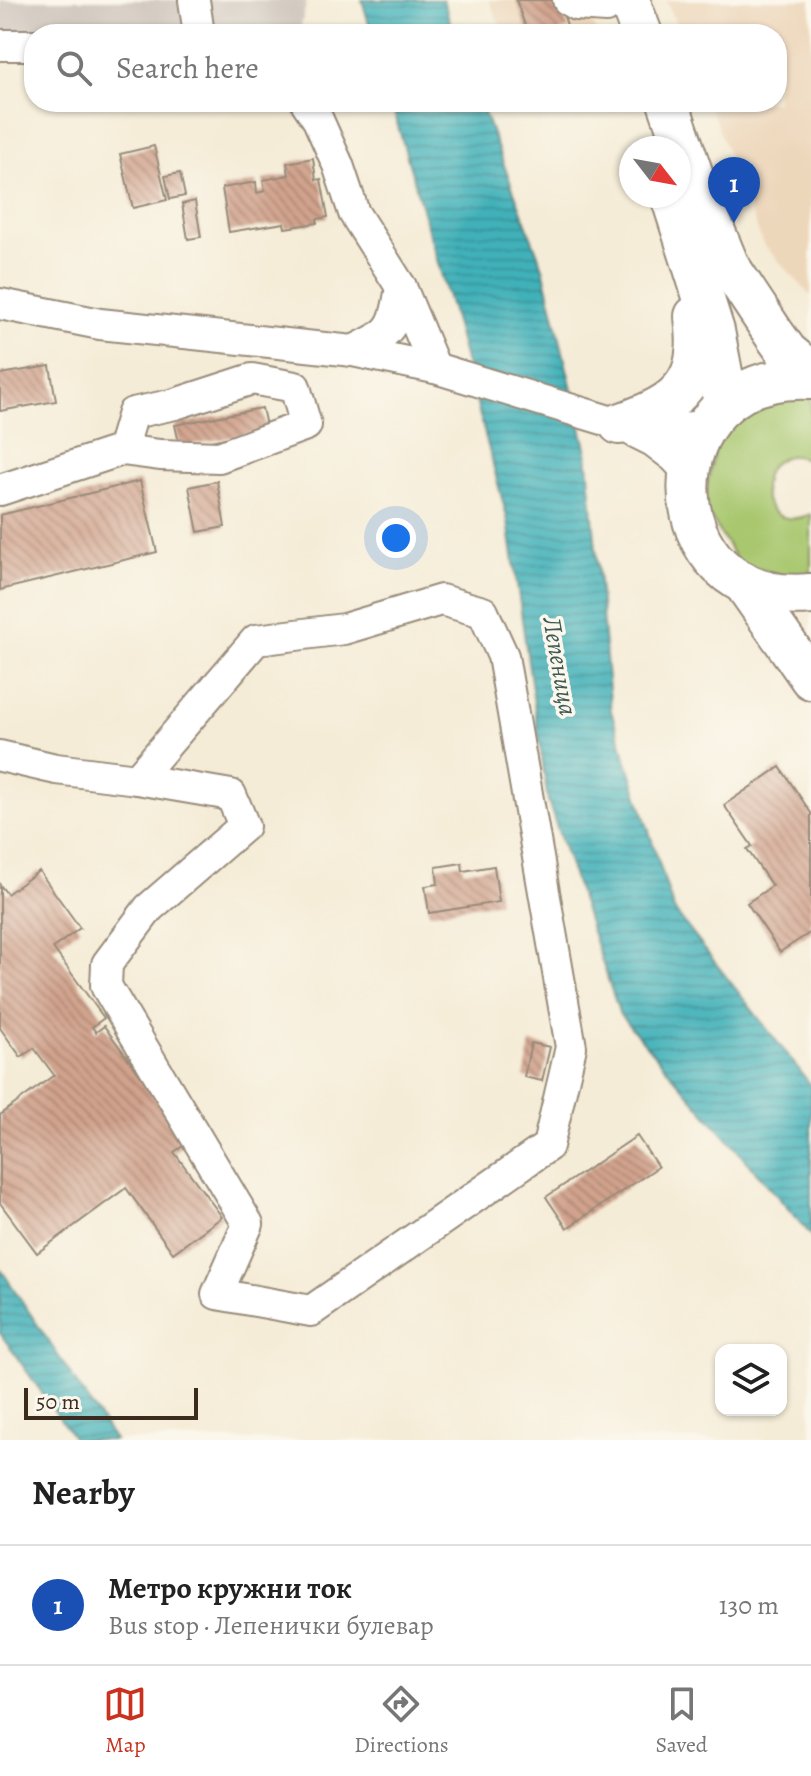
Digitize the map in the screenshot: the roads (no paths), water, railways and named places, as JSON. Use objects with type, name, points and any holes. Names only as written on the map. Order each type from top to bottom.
[{"type":"main road","points":[[604,8],[627,24]]},
{"type":"main road","points":[[643,112],[651,136]]},
{"type":"main road","points":[[671,112],[699,193],[729,266],[787,352],[811,372]]},
{"type":"main road","points":[[675,208],[714,331],[724,383],[714,417],[695,448],[688,472],[689,507],[701,541],[723,568],[743,582],[769,592],[811,594]]},
{"type":"main road","points":[[619,424],[665,405],[691,375],[697,342],[690,252]]},
{"type":"main road","points":[[714,417],[744,391],[771,381],[811,379]]},
{"type":"main road","points":[[743,582],[811,679]]},
{"type":"street","points":[[194,0],[198,24]]},
{"type":"street","points":[[0,45],[24,45]]},
{"type":"street","points":[[313,112],[338,165],[354,213],[401,287],[435,368]]},
{"type":"street","points":[[353,351],[386,332],[396,318],[401,287]]},
{"type":"street","points":[[0,304],[100,324],[353,351],[435,368],[619,424],[653,441],[688,472]]},
{"type":"street","points":[[0,490],[122,450],[219,457],[306,425],[295,387],[252,379],[175,404],[133,413],[122,450]]},
{"type":"street","points":[[619,424],[681,428],[714,417]]},
{"type":"street","points":[[0,756],[56,769],[231,795],[244,826],[149,908],[107,964],[106,986],[248,1224],[217,1294],[311,1311],[548,1146],[571,1047],[503,656],[483,612],[441,600],[344,629],[256,640],[137,779]]},
{"type":"water","points":[[362,0],[443,0],[451,24],[369,24]]},
{"type":"water","name":"Лепеница","points":[[394,112],[484,112],[543,268],[587,452],[611,711],[674,910],[811,1085],[811,1235],[620,1015],[548,801],[508,521],[452,311]]},
{"type":"water","points":[[0,1268],[114,1440],[75,1440],[0,1333]]},
{"type":"place","name":"Метро кружни ток","points":[[734,223]]}]
